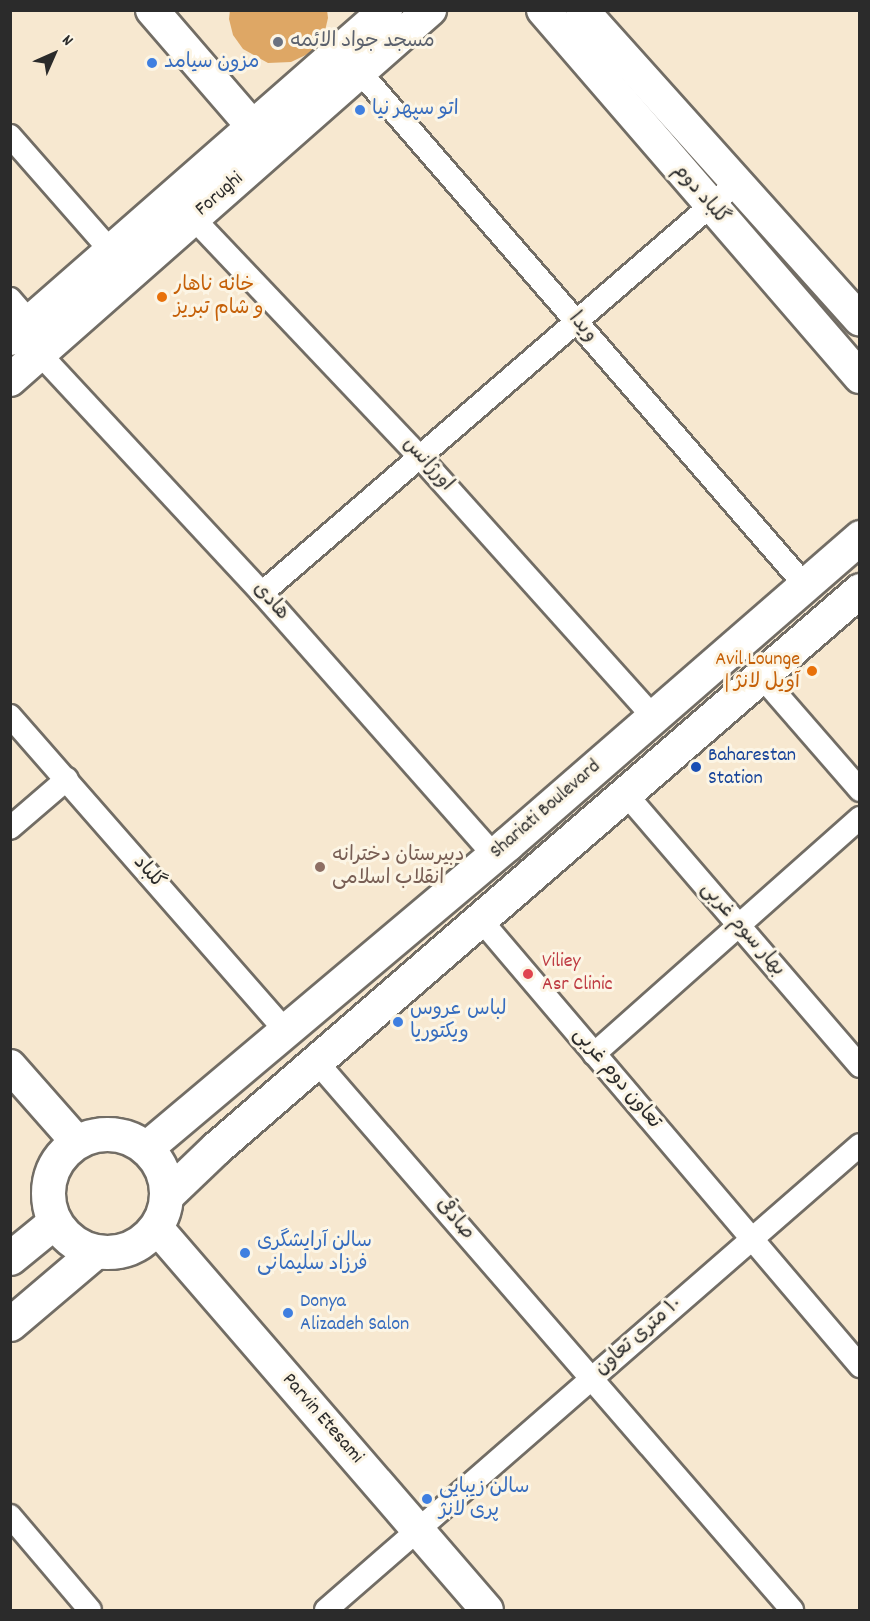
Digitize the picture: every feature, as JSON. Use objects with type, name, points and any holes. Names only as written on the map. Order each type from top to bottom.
[{"type":"main road","points":[[152,10],[253,127]]},
{"type":"main road","name":"Forughi","points":[[20,331],[386,10]]},
{"type":"main road","name":"Forughi","points":[[10,380],[430,10]]},
{"type":"main road","name":"گلباد دوم","points":[[543,10],[860,377]]},
{"type":"main road","name":"گلباد دوم","points":[[582,10],[859,320]]},
{"type":"main road","points":[[831,344],[859,320]]},
{"type":"main road","name":"Shariati Boulevard","points":[[146,1148],[500,849],[860,537]]},
{"type":"main road","name":"Shariati Boulevard","points":[[167,1195],[316,1061],[860,590]]},
{"type":"main road","points":[[500,849],[532,873]]},
{"type":"main road","points":[[10,1066],[77,1142]]},
{"type":"main road","points":[[112,1134],[130,1138],[146,1148],[161,1170],[167,1195],[164,1212],[156,1227],[144,1240],[129,1249],[112,1253],[95,1252],[72,1241],[54,1222],[48,1204],[48,1186],[52,1168],[63,1153],[77,1142],[94,1135],[112,1134]]},
{"type":"main road","points":[[10,1258],[54,1222]]},
{"type":"main road","name":"Parvin Etesami","points":[[156,1227],[487,1611]]},
{"type":"main road","points":[[10,1324],[95,1252]]},
{"type":"street","name":"ویدا","points":[[360,72],[804,584]]},
{"type":"street","points":[[10,136],[111,251]]},
{"type":"street","points":[[262,593],[738,182]]},
{"type":"street","name":"اورژانس","points":[[194,219],[420,457],[653,717]]},
{"type":"street","points":[[10,298],[20,331]]},
{"type":"street","name":"هادی","points":[[40,354],[500,849]]},
{"type":"street","points":[[761,676],[860,790]]},
{"type":"street","name":"گلباد","points":[[10,716],[285,1030]]},
{"type":"street","points":[[10,828],[67,779]]},
{"type":"street","name":"بهار سوم غربی","points":[[625,794],[860,1066]]},
{"type":"street","points":[[594,1054],[860,818]]},
{"type":"street","name":"تعاون دوم غربی","points":[[480,919],[860,1366]]},
{"type":"street","name":"صادقی","points":[[316,1061],[792,1611]]},
{"type":"street","name":"١٠ متری تعاون","points":[[326,1611],[860,1144]]},
{"type":"street","points":[[10,1516],[90,1611]]},
{"type":"building","name":"مسجد جواد الائمه","points":[[230,10],[327,10],[328,18],[324,35],[310,53],[291,62],[268,63],[243,49],[233,35],[229,19]]},
{"type":"place","name":"مسجد جواد الائمه","points":[[278,42]]},
{"type":"place","name":"مزون سیامد","points":[[152,63]]},
{"type":"place","name":"اتو سپهر نیا","points":[[360,110]]},
{"type":"place","name":"خانه ناهار و شام تبریز","points":[[162,297]]},
{"type":"place","name":"Avil Lounge | آویل لانژ","points":[[812,671]]},
{"type":"place","name":"Baharestan Station","points":[[696,767]]},
{"type":"place","name":"دبیرستان دخترانه انقلاب اسلامی","points":[[320,867]]},
{"type":"place","name":"Viliey Asr Clinic","points":[[528,974]]},
{"type":"place","name":"لباس عروس ويكتوريا","points":[[398,1022]]},
{"type":"place","name":"سالن آرایشگری فرزاد سلیمانی","points":[[245,1253]]},
{"type":"place","name":"Donya Alizadeh Salon","points":[[288,1313]]},
{"type":"place","name":"سالن زیبایی پری لانژ","points":[[427,1499]]}]
